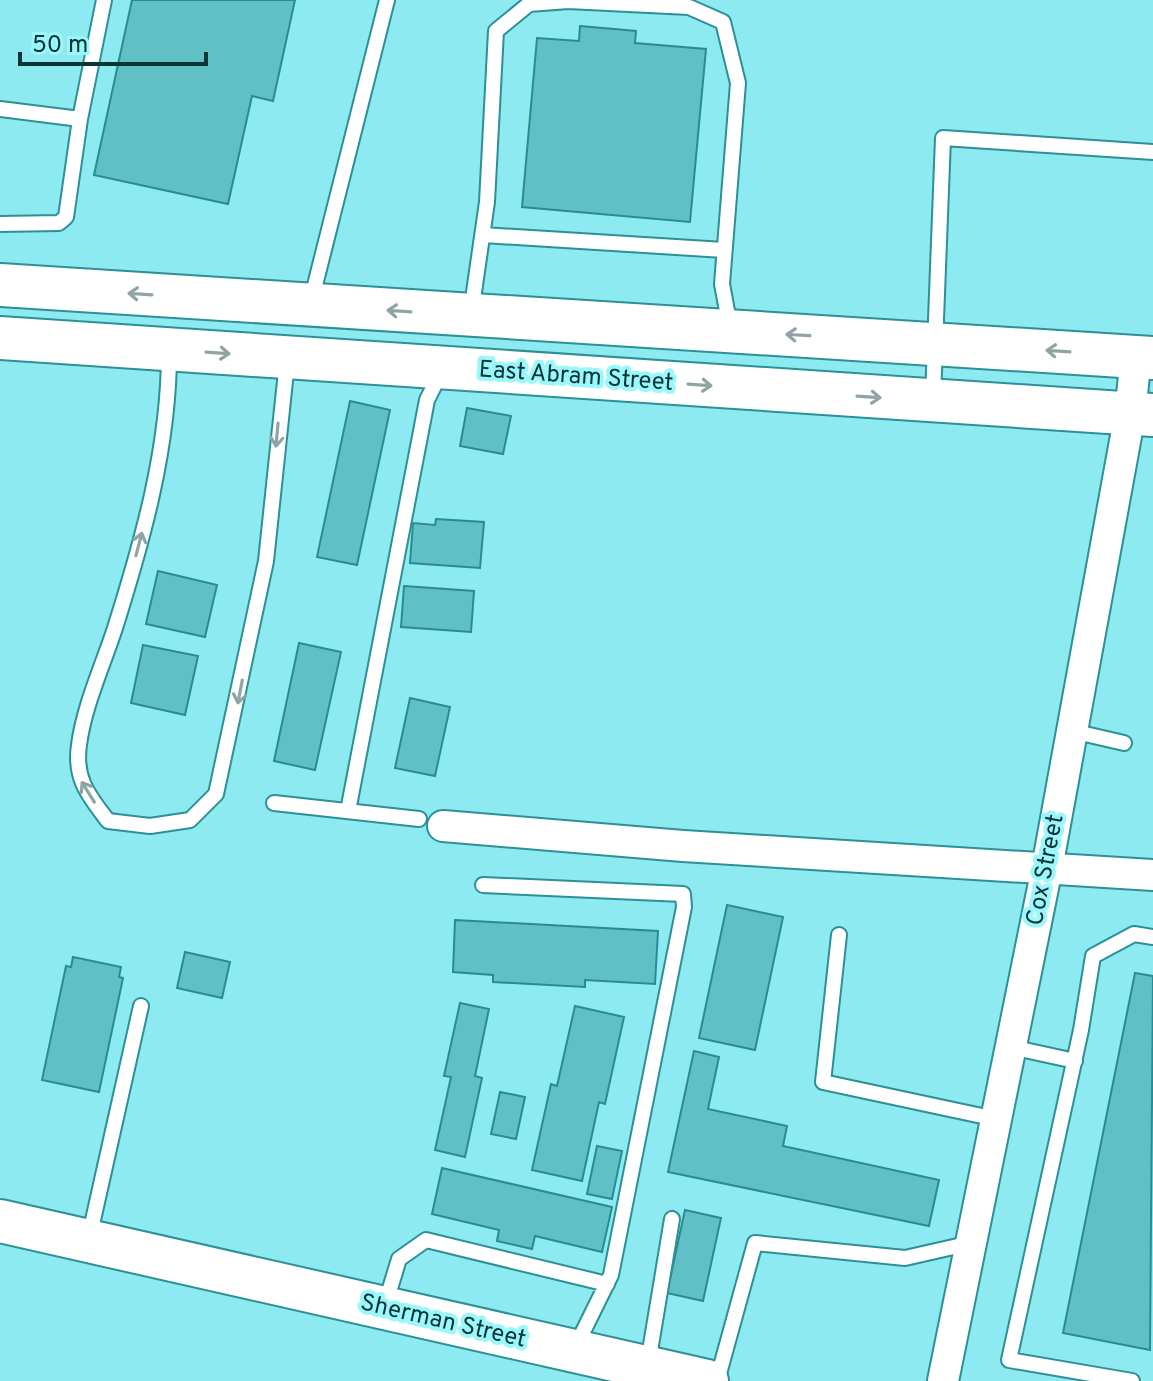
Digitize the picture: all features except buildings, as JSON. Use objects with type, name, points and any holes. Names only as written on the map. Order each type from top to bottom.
[{"type":"main road","points":[[0,285],[1144,357]]},
{"type":"main road","points":[[87,344],[159,325],[230,321],[282,325],[303,318],[310,305]]},
{"type":"main road","points":[[443,368],[457,333],[471,327],[583,331],[643,327]]},
{"type":"main road","name":"East Abram Street","points":[[0,338],[1141,414]]},
{"type":"main road","name":"Sherman Street","points":[[0,1221],[383,1309],[593,1364],[707,1381]]},
{"type":"street","name":"Cox Street","points":[[943,1381],[1072,731],[1141,414],[1144,357]]},
{"type":"street","points":[[431,822],[1153,875]]},
{"type":"lane","points":[[0,224],[59,223],[66,217],[80,119],[104,0]]},
{"type":"lane","points":[[310,305],[387,0]]},
{"type":"lane","points":[[471,316],[483,235],[496,31],[529,4],[568,1],[689,7],[723,22],[738,83],[722,284],[731,332]]},
{"type":"lane","points":[[0,109],[80,119]]},
{"type":"lane","points":[[933,401],[943,138],[1153,152]]},
{"type":"lane","points":[[483,235],[724,250]]},
{"type":"lane","points":[[169,349],[169,403],[158,471],[123,604],[78,745],[81,786],[108,821],[150,826],[190,820],[216,794],[266,561],[288,357]]},
{"type":"lane","points":[[348,811],[427,400],[443,368]]},
{"type":"lane","points":[[1072,731],[1124,743]]},
{"type":"lane","points":[[274,803],[431,822]]},
{"type":"lane","points":[[483,885],[683,894],[675,952],[593,1364]]},
{"type":"lane","points":[[1132,1381],[1009,1360],[1075,1061],[1093,956],[1134,934],[1153,937]]},
{"type":"lane","points":[[839,935],[823,1082],[996,1119]]},
{"type":"lane","points":[[88,1242],[141,1006]]},
{"type":"lane","points":[[1011,1047],[1075,1061]]},
{"type":"lane","points":[[646,1374],[672,1219]]},
{"type":"lane","points":[[383,1309],[399,1259],[426,1240],[607,1284]]},
{"type":"lane","points":[[717,1381],[755,1243],[905,1258],[971,1243]]}]
